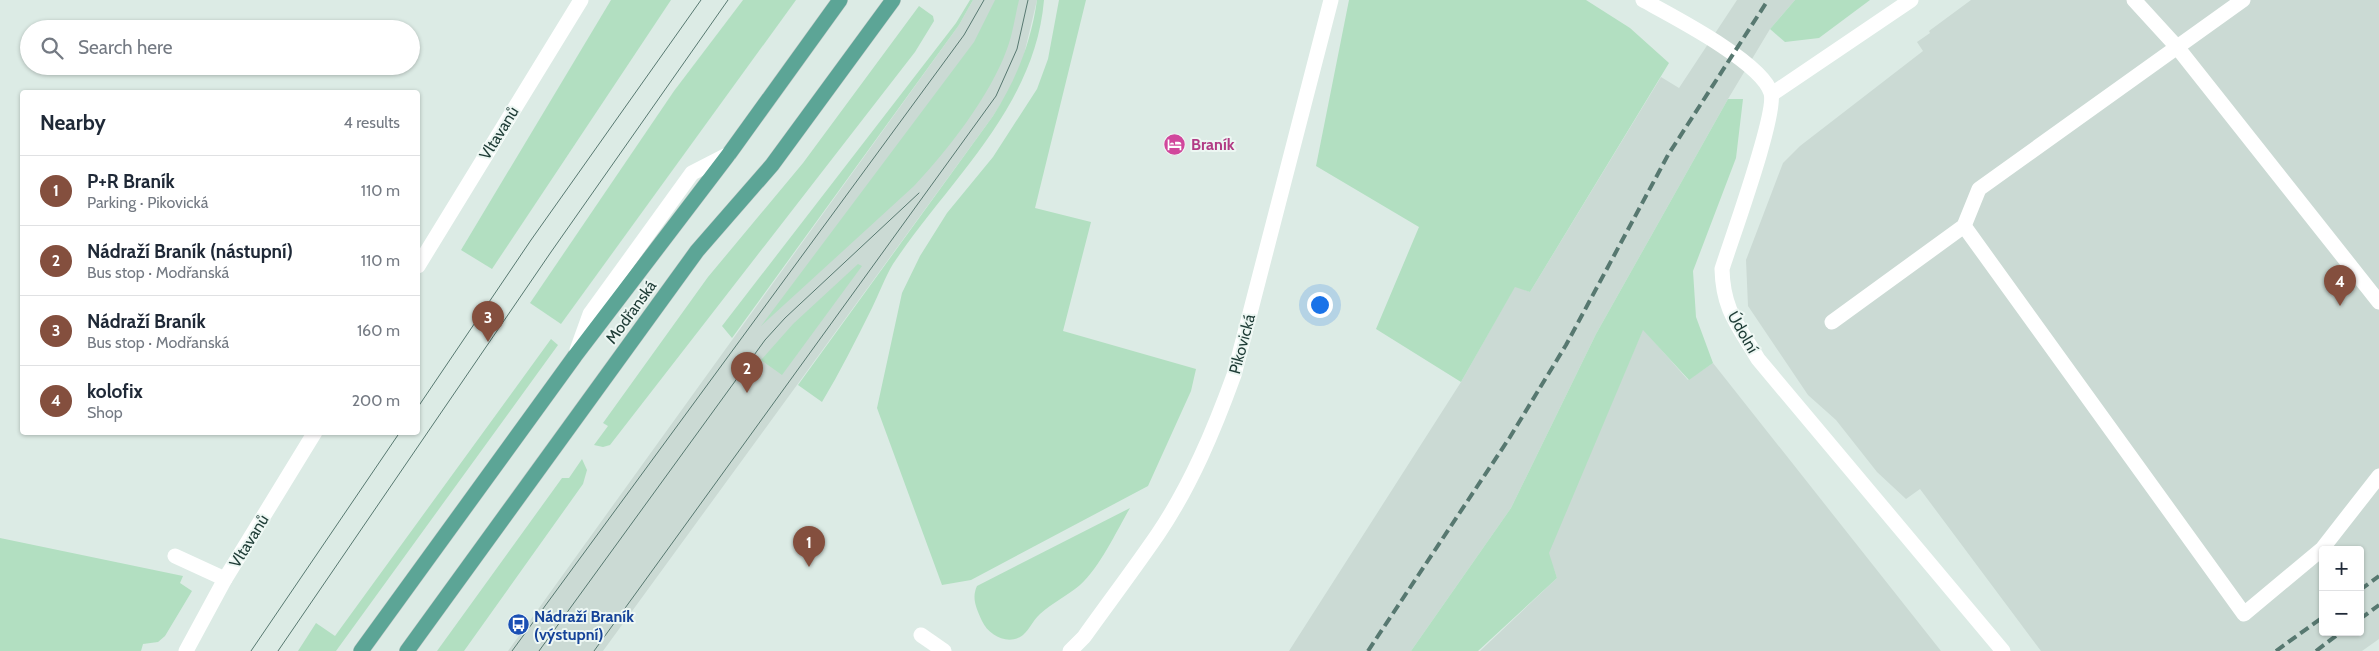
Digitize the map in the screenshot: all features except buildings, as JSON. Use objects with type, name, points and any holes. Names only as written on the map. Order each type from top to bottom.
[{"type":"main road","name":"Modřanská","points":[[361,651],[575,356],[729,154],[840,0]]},
{"type":"main road","name":"Modřanská","points":[[407,651],[696,251],[772,164],[894,0]]},
{"type":"street","name":"Vltavanů","points":[[420,263],[581,0]]},
{"type":"street","name":"Pikovická","points":[[1070,651],[1082,644],[1159,532],[1196,467],[1217,422],[1234,375],[1331,0]]},
{"type":"street","points":[[1643,0],[1732,53],[1763,79],[1772,94],[1911,0]]},
{"type":"street","points":[[2134,0],[2177,47],[2379,302]]},
{"type":"street","points":[[1832,322],[1964,226],[1979,189],[2243,0]]},
{"type":"street","name":"Údolní","points":[[1772,94],[1768,123],[1722,269],[1723,292],[1729,311],[1758,358],[2003,651]]},
{"type":"street","points":[[1964,226],[2244,614],[2322,548],[2379,476]]},
{"type":"street","name":"Vltavanů","points":[[186,651],[225,579],[313,435]]},
{"type":"street","points":[[174,556],[225,579]]},
{"type":"street","points":[[921,635],[944,651]]},
{"type":"shaded area","points":[[973,0],[1037,0],[1022,63],[1011,88],[993,116],[603,651],[508,651],[959,25]]},
{"type":"shaded area","points":[[1737,0],[1795,0],[1770,29],[1728,99],[1596,334],[1511,508],[1411,651],[1289,651],[1461,382],[1515,286],[1530,292],[1661,77],[1679,88]]},
{"type":"shaded area","points":[[1971,0],[2379,0],[2379,639],[2362,651],[2041,651],[1920,489],[1906,499],[1877,472],[1836,420],[1808,395],[1748,306],[1746,260],[1783,163],[1800,146],[1923,51],[1917,42],[1930,33],[1929,31]]},
{"type":"shaded area","points":[[1643,329],[1688,380],[1713,363],[1941,651],[1480,651],[1557,578],[1548,553]]},
{"type":"green space","points":[[611,0],[671,0],[492,269],[461,250]]},
{"type":"green space","points":[[743,0],[796,0],[561,324],[530,303],[674,91]]},
{"type":"green space","points":[[970,0],[973,0],[959,25],[732,338],[722,326],[956,23]]},
{"type":"green space","points":[[995,0],[1019,0],[1009,43],[1000,67],[967,122],[914,186],[761,326],[974,42]]},
{"type":"green space","points":[[1037,0],[1044,0],[1037,39],[1025,74],[1007,108],[986,140],[893,264],[854,344],[822,402],[798,385],[993,116],[1009,89],[1027,46]]},
{"type":"green space","points":[[1059,0],[1086,0],[1035,208],[1091,222],[1063,331],[1196,369],[1191,391],[1148,486],[971,580],[942,585],[877,408],[902,293],[920,256],[947,213],[993,157],[1037,89],[1048,59]]},
{"type":"green space","points":[[1349,0],[1586,0],[1630,28],[1669,63],[1530,292],[1515,287],[1461,382],[1376,329],[1419,227],[1316,166]]},
{"type":"green space","points":[[1795,0],[1870,0],[1819,38],[1785,42],[1770,29]]},
{"type":"green space","points":[[919,6],[933,16],[934,21],[915,52],[610,445],[603,447],[594,445],[608,426],[603,423],[708,277],[803,163]]},
{"type":"green space","points":[[1728,99],[1743,99],[1736,158],[1693,271],[1696,317],[1713,363],[1689,380],[1643,330],[1549,553],[1557,578],[1478,651],[1411,651],[1511,508],[1596,334]]},
{"type":"green space","points":[[858,264],[862,266],[782,375],[761,360],[793,324]]},
{"type":"green space","points":[[551,339],[558,345],[336,651],[298,651],[316,623],[335,636]]},
{"type":"green space","points":[[582,459],[587,470],[583,484],[464,651],[437,651],[562,478],[569,478]]},
{"type":"green space","points":[[1130,508],[1107,549],[1087,578],[1040,614],[1023,635],[1012,640],[1000,638],[989,631],[982,621],[975,604],[977,586]]},
{"type":"green space","points":[[0,538],[183,576],[180,583],[192,591],[165,636],[158,642],[143,644],[141,651],[0,651]]},
{"type":"tram line","points":[[420,404],[531,240],[701,0]]},
{"type":"tram line","points":[[278,651],[551,252],[728,0]]},
{"type":"tram line","points":[[512,651],[964,35],[984,0]]},
{"type":"tram line","points":[[594,651],[996,96],[1017,49],[1028,0]]},
{"type":"tram line","points":[[539,651],[765,340],[785,318],[919,193]]},
{"type":"tram line","points":[[251,651],[398,435]]},
{"type":"railway","points":[[1368,651],[1510,437],[1566,345],[1668,155],[1768,0]]},
{"type":"railway","points":[[2364,587],[2379,576]]},
{"type":"railway","points":[[2364,616],[2379,605]]},
{"type":"railway","points":[[2276,651],[2319,620]]},
{"type":"railway","points":[[2316,651],[2336,636]]},
{"type":"place","name":"Braník","points":[[1175,144]]},
{"type":"place","name":"kolofix","points":[[2340,306]]},
{"type":"place","name":"Nádraží Braník","points":[[488,342]]},
{"type":"place","name":"Nádraží Braník (nástupní)","points":[[747,393]]},
{"type":"place","name":"P+R Braník","points":[[809,567]]},
{"type":"place","name":"Nádraží Braník (výstupní)","points":[[518,625]]}]
